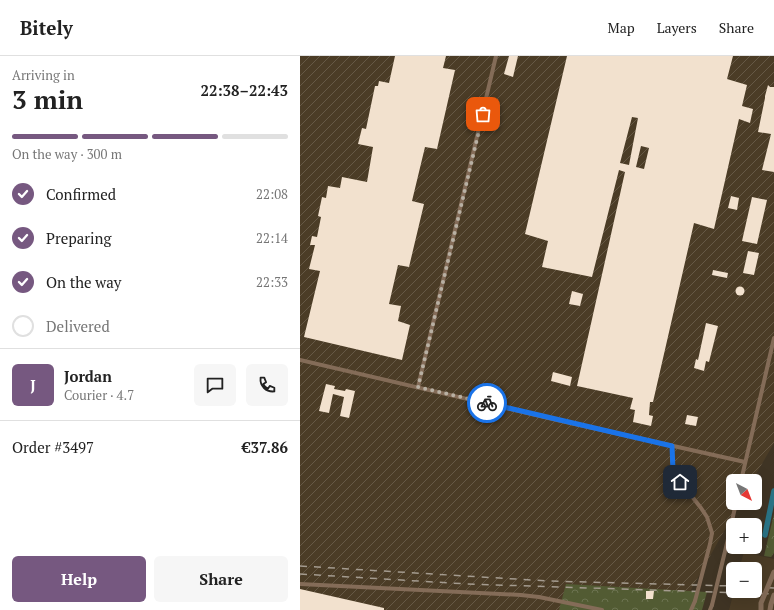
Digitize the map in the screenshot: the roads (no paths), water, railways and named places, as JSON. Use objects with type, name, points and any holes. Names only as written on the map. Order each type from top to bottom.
[{"type":"street","points":[[418,387],[496,56]]},
{"type":"street","points":[[742,474],[774,338]]},
{"type":"street","points":[[300,360],[745,462]]},
{"type":"street","points":[[672,446],[672,460],[676,476],[701,508],[712,532],[695,601],[691,610]]},
{"type":"street","points":[[710,610],[734,510]]},
{"type":"street","points":[[761,610],[761,603],[774,572]]},
{"type":"street","points":[[300,584],[521,595],[539,597],[602,610]]},
{"type":"street","points":[[770,610],[774,595]]},
{"type":"waterway","points":[[765,535],[774,491]]},
{"type":"railway","points":[[300,566],[548,581],[726,586]]},
{"type":"railway","points":[[300,574],[467,584],[774,594]]},
{"type":"railway","points":[[762,587],[774,588]]}]
